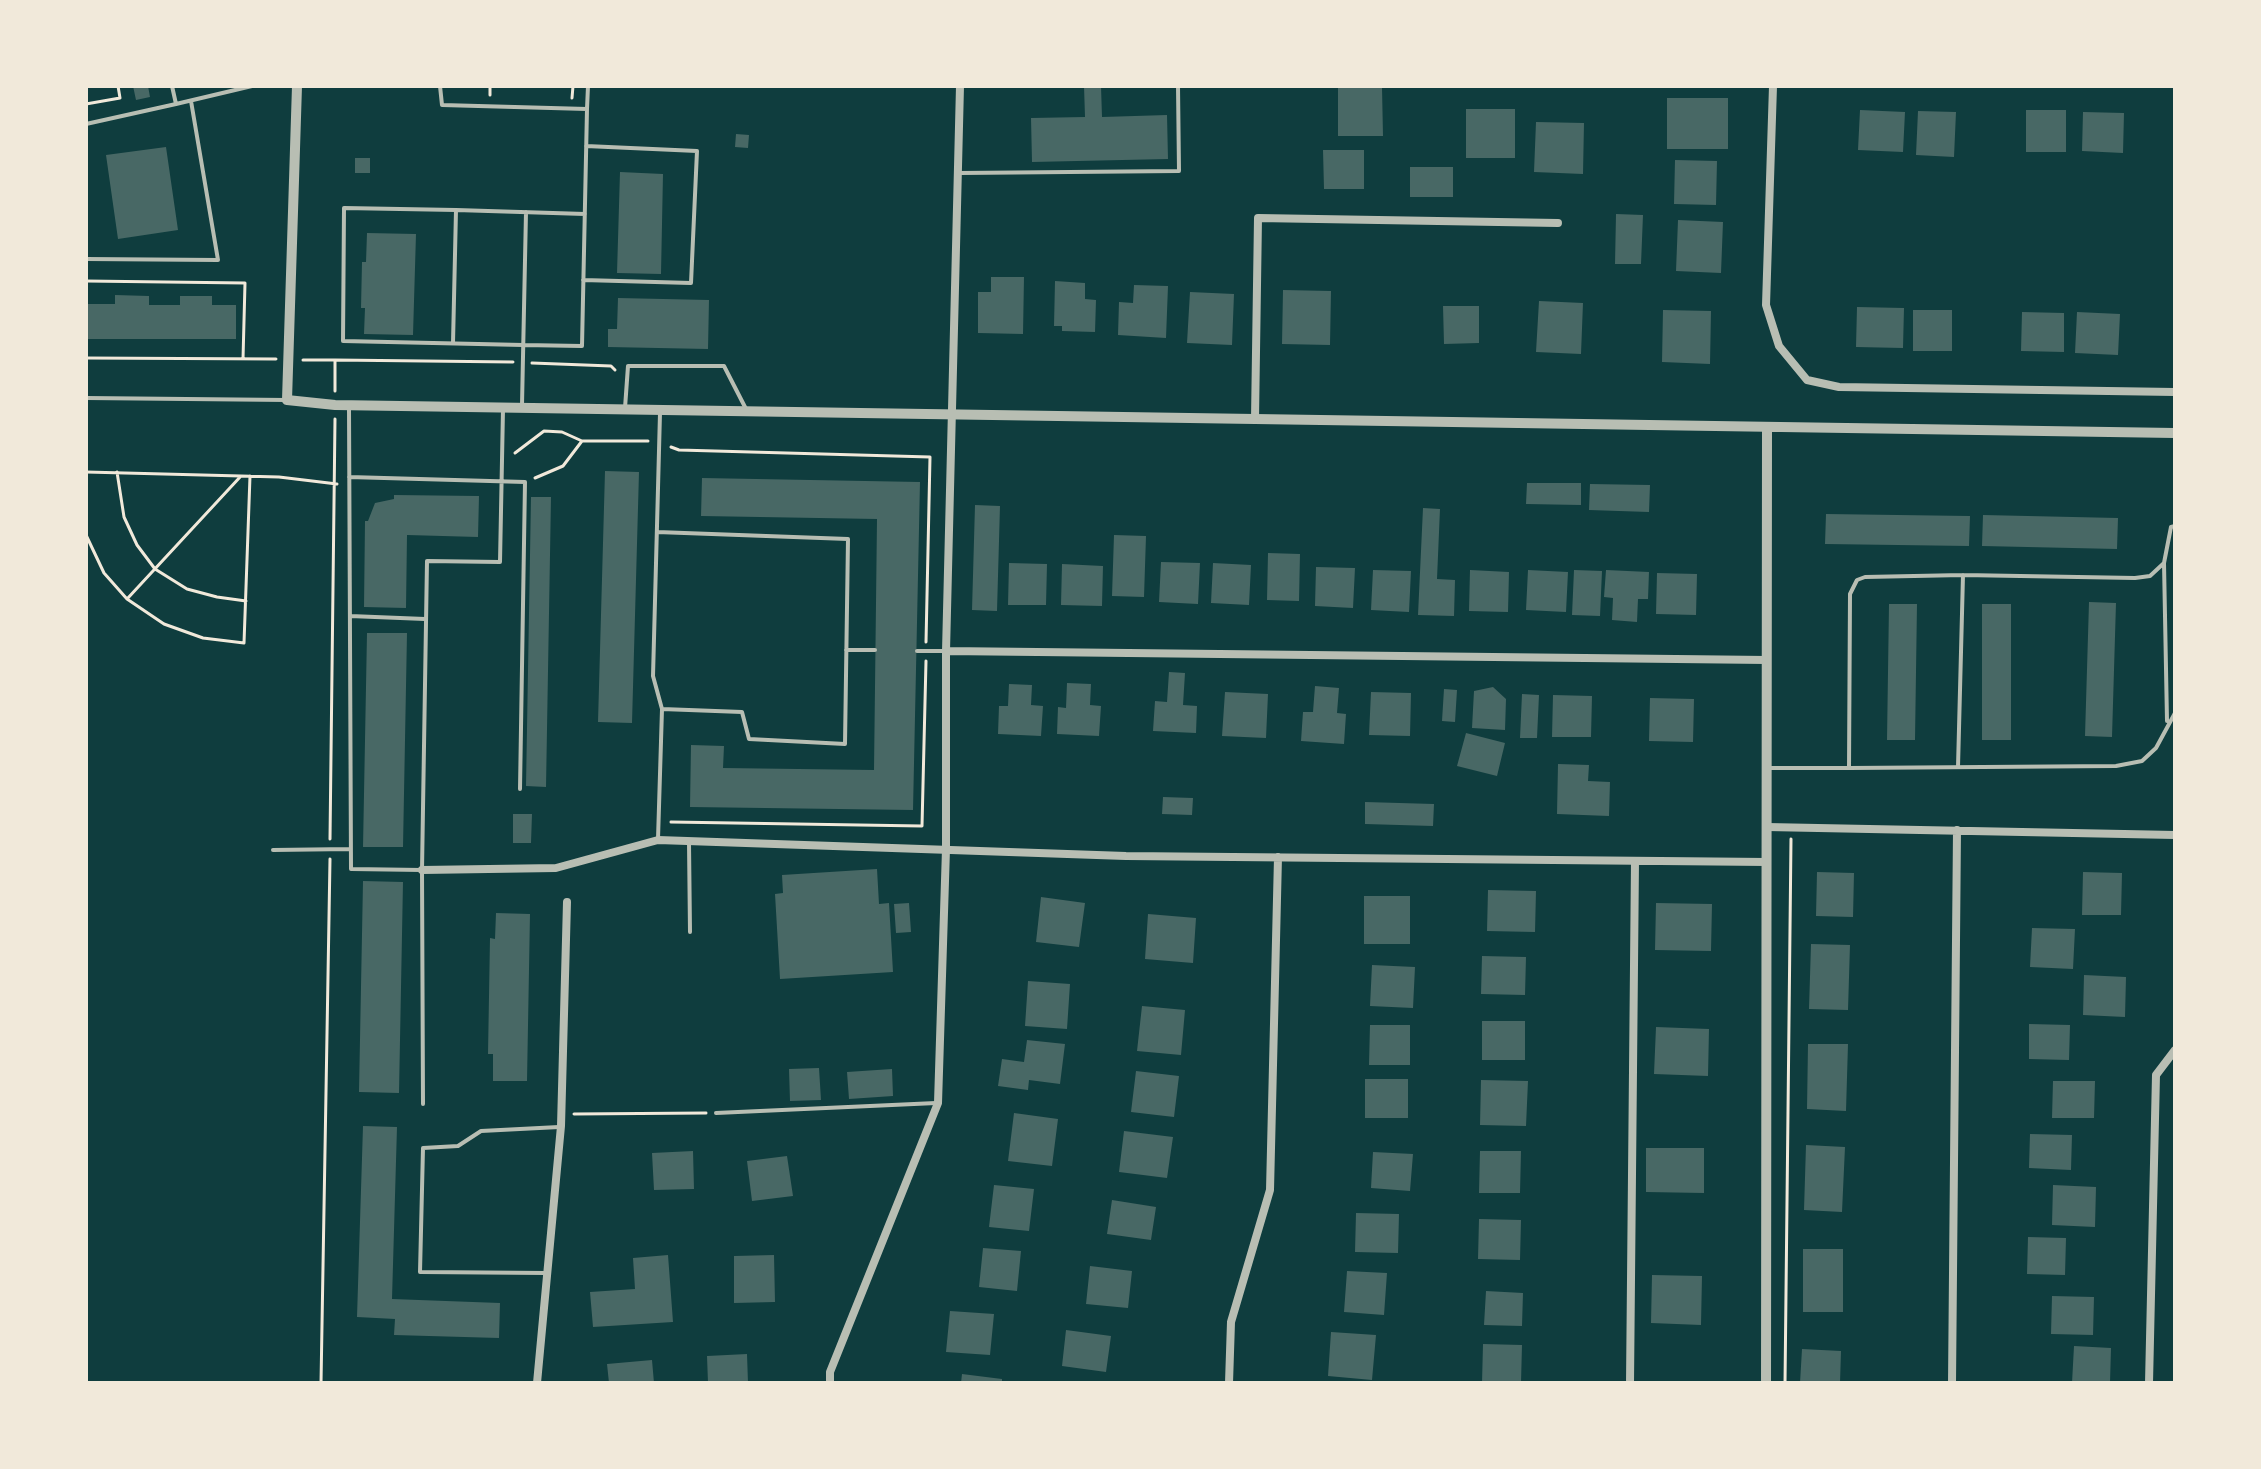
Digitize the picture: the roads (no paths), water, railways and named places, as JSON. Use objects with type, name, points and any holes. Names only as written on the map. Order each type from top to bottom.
[{"type":"street","points":[[297,86],[287,400],[335,405],[2175,433]]},
{"type":"street","points":[[830,1383],[830,1372],[938,1103],[946,849],[946,651],[960,86]]},
{"type":"street","points":[[1773,86],[1766,305],[1779,346],[1807,380],[1839,387],[2175,392]]},
{"type":"street","points":[[1255,419],[1258,218],[1558,223]]},
{"type":"street","points":[[1766,1383],[1767,428]]},
{"type":"street","points":[[946,651],[1767,660]]},
{"type":"street","points":[[1767,827],[2175,835]]},
{"type":"street","points":[[1952,1383],[1957,830]]},
{"type":"street","points":[[422,870],[556,868],[658,840],[1126,856],[1767,862]]},
{"type":"street","points":[[1229,1383],[1231,1322],[1270,1190],[1278,857]]},
{"type":"street","points":[[1630,1383],[1635,861]]},
{"type":"street","points":[[537,1383],[562,1114],[567,902]]},
{"type":"street","points":[[2149,1383],[2156,1075],[2175,1050]]},
{"type":"lane","points":[[172,86],[176,104]]},
{"type":"lane","points":[[86,124],[252,86]]},
{"type":"lane","points":[[440,86],[442,105],[587,109]]},
{"type":"lane","points":[[585,214],[344,208],[343,341],[582,346],[588,86]]},
{"type":"lane","points":[[958,173],[1179,171],[1178,86]]},
{"type":"lane","points":[[86,259],[218,260],[191,101]]},
{"type":"lane","points":[[583,280],[691,283],[697,151],[586,146]]},
{"type":"lane","points":[[453,343],[456,210]]},
{"type":"lane","points":[[522,408],[526,212]]},
{"type":"lane","points":[[625,410],[628,366],[724,366],[747,412]]},
{"type":"lane","points":[[86,398],[287,400]]},
{"type":"lane","points":[[349,405],[351,869],[422,870]]},
{"type":"lane","points":[[423,1104],[422,870],[427,561],[500,562],[503,407]]},
{"type":"lane","points":[[658,840],[662,709],[653,676],[660,410]]},
{"type":"lane","points":[[349,477],[525,482],[520,789]]},
{"type":"lane","points":[[2167,724],[2164,563],[2171,527],[2175,526]]},
{"type":"lane","points":[[657,532],[848,539],[845,744],[749,739],[742,712],[662,709]]},
{"type":"lane","points":[[1849,768],[1852,585],[1857,580],[1865,577],[1963,575],[2135,578],[2150,576],[2164,563]]},
{"type":"lane","points":[[1958,767],[1963,575]]},
{"type":"lane","points":[[350,616],[425,619]]},
{"type":"lane","points":[[846,650],[875,650]]},
{"type":"lane","points":[[917,651],[946,651]]},
{"type":"lane","points":[[1767,768],[2116,766],[2142,761],[2156,748],[2175,713]]},
{"type":"lane","points":[[689,840],[690,932]]},
{"type":"lane","points":[[273,850],[351,849]]},
{"type":"lane","points":[[716,1113],[938,1103]]},
{"type":"lane","points":[[549,1273],[420,1272],[423,1148],[458,1146],[481,1131],[561,1126]]}]
